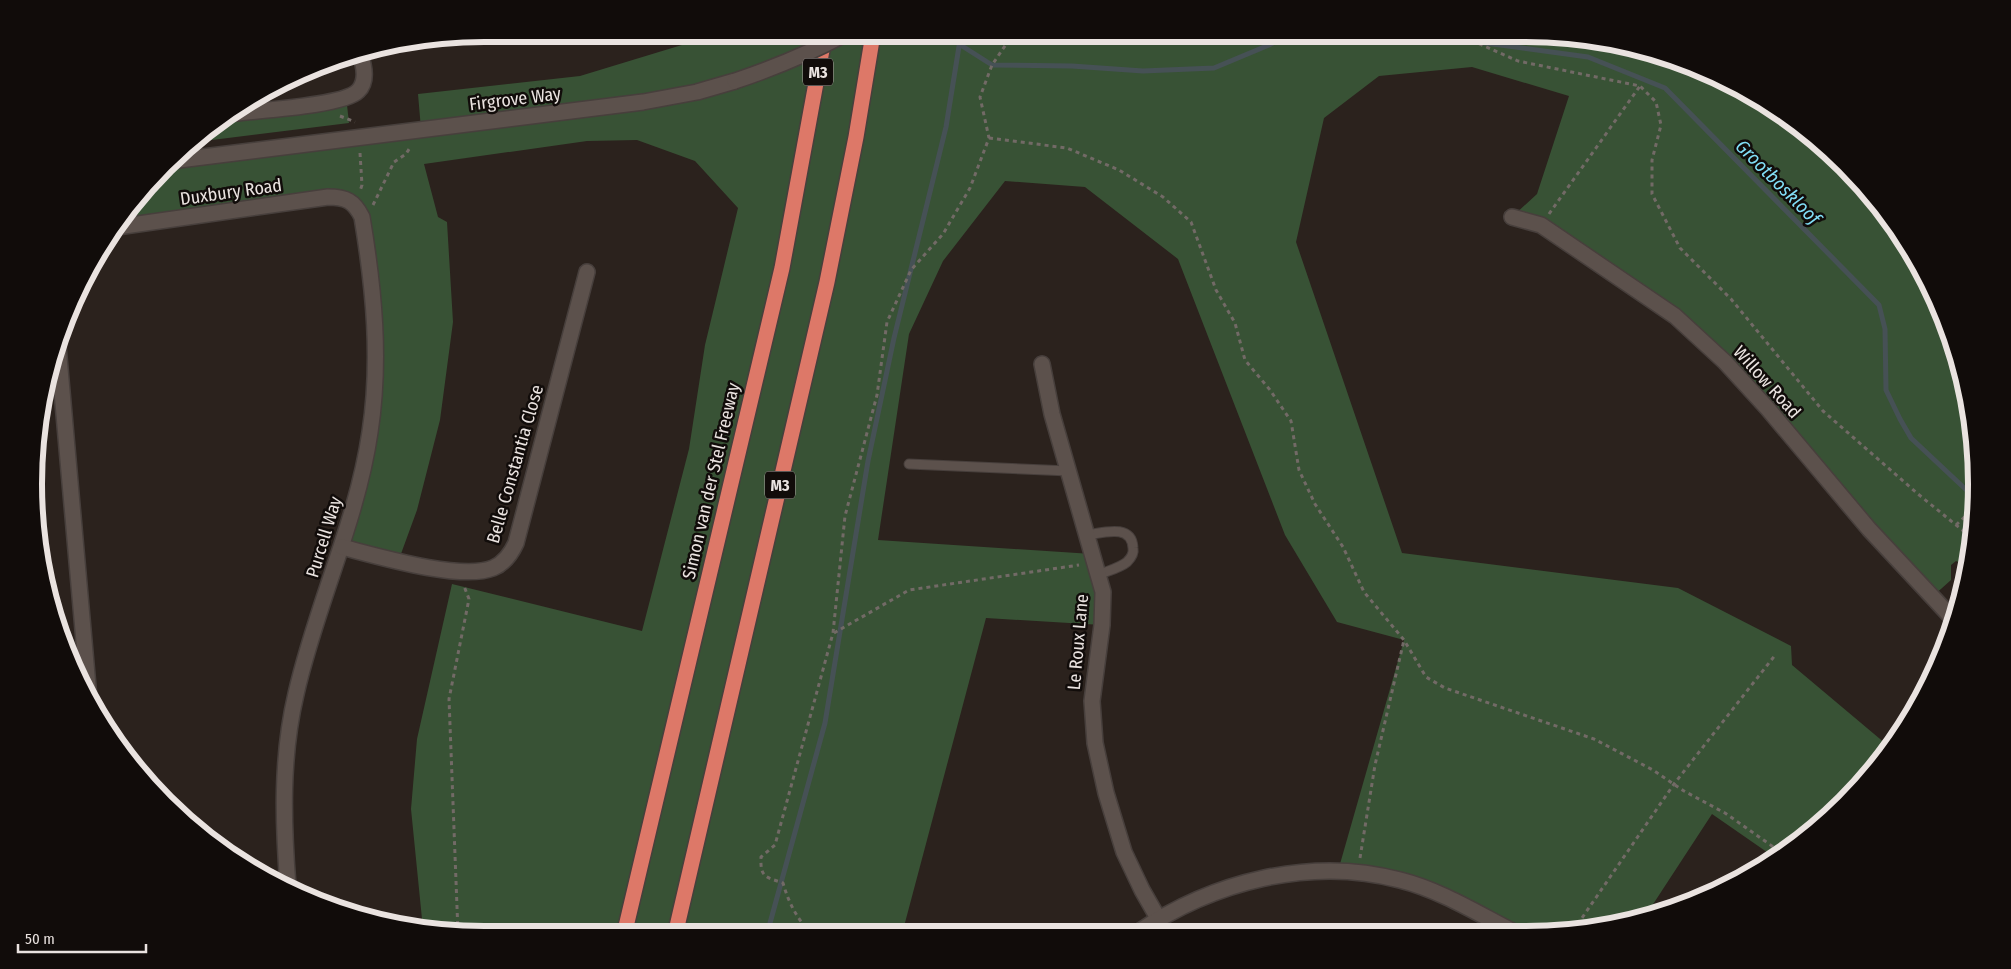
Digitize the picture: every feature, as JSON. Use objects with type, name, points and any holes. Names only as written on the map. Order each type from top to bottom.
[{"type":"highway","name":"Simon van der Stel Freeway","points":[[626,926],[782,268],[824,42]]},
{"type":"highway","name":"M3","points":[[677,926],[826,282],[856,137],[872,42]]},
{"type":"street","name":"Firgrove Way","points":[[185,159],[643,102],[697,92],[776,68],[831,42]]},
{"type":"street","points":[[248,112],[341,99],[359,91],[365,71],[362,60]]},
{"type":"street","name":"Duxbury Road","points":[[126,226],[328,197],[340,197],[349,200]]},
{"type":"street","name":"Purcell Way","points":[[288,880],[284,795],[290,723],[309,646],[342,547],[363,472],[375,396],[376,347],[374,307],[362,217],[357,207],[349,200]]},
{"type":"street","name":"Willow Road","points":[[1512,217],[1541,225],[1675,316],[1726,362],[1869,529],[1949,614]]},
{"type":"street","name":"Belle Constantia Close","points":[[342,547],[398,562],[461,571],[484,570],[494,567],[511,554],[516,543],[587,272]]},
{"type":"street","points":[[60,364],[87,678]]},
{"type":"street","name":"Le Roux Lane","points":[[1042,364],[1052,414],[1103,592],[1102,625],[1092,701],[1094,743],[1106,793],[1124,852],[1158,918]]},
{"type":"street","points":[[1147,926],[1158,918],[1202,897],[1232,886],[1268,877],[1338,871],[1372,874],[1402,880],[1442,896],[1502,926]]},
{"type":"lane","points":[[909,464],[1068,471]]},
{"type":"lane","points":[[1086,535],[1117,531],[1125,533],[1132,541],[1133,553],[1130,560],[1124,564],[1096,569]]},
{"type":"path","points":[[804,926],[798,920],[789,902],[783,883],[766,877],[760,870],[761,857],[775,845],[833,633],[845,516],[877,395],[886,322],[911,270],[943,234],[970,188],[989,138],[980,98],[992,65],[1008,42]]},
{"type":"path","points":[[1187,42],[1230,42]]},
{"type":"path","points":[[1475,42],[1518,61],[1640,86],[1656,102],[1661,124],[1652,160],[1652,194],[1680,248],[1732,299],[1823,410],[1918,494],[1966,533]]},
{"type":"path","points":[[1541,225],[1640,86]]},
{"type":"path","points":[[989,138],[1067,148],[1119,170],[1163,197],[1191,222],[1216,290],[1235,323],[1245,360],[1270,390],[1291,421],[1299,470],[1315,504],[1344,546],[1364,592],[1404,640],[1426,677],[1445,688],[1594,739],[1653,770],[1725,813],[1776,849]]},
{"type":"path","points":[[362,217],[372,208],[394,162],[406,154],[412,146]]},
{"type":"path","points":[[349,200],[358,194],[362,185],[360,152]]},
{"type":"path","points":[[1956,525],[1968,513]]},
{"type":"path","points":[[833,633],[909,590],[1096,569]]},
{"type":"path","points":[[458,926],[449,699],[469,599],[461,571]]},
{"type":"path","points":[[1372,874],[1359,859],[1375,765],[1404,640]]},
{"type":"path","points":[[1578,924],[1674,784],[1776,654]]},
{"type":"green space","points":[[692,42],[1526,42],[1584,46],[1613,51],[1669,66],[1722,88],[1748,102],[1796,134],[1818,152],[1859,193],[1894,239],[1923,289],[1935,315],[1953,370],[1965,427],[1968,456],[1968,513],[1961,563],[1956,561],[1951,565],[1951,580],[1932,597],[1725,362],[1600,266],[1512,217],[1537,194],[1569,96],[1472,67],[1379,76],[1324,118],[1296,242],[1402,553],[1678,588],[1791,646],[1792,665],[1885,743],[1859,776],[1839,797],[1796,835],[1769,854],[1712,814],[1650,908],[1613,918],[1555,926],[1502,926],[1442,896],[1338,871],[1404,640],[1337,622],[1285,535],[1178,259],[1085,187],[1005,181],[943,261],[909,334],[878,540],[1092,554],[1102,625],[986,618],[904,926],[456,926],[422,922],[411,809],[417,739],[452,584],[642,631],[689,449],[705,345],[738,208],[695,161],[637,140],[587,141],[424,164],[438,217],[447,222],[453,322],[440,420],[417,510],[398,562],[342,547],[370,432],[368,250],[349,200],[126,226],[152,193],[185,159],[421,129],[418,94],[580,76]]},
{"type":"green space","points":[[347,105],[349,123],[207,141],[236,119]]},
{"type":"waterway","points":[[769,926],[825,723],[868,461],[894,338],[946,127],[960,42]]},
{"type":"waterway","name":"Grootboskloof","points":[[959,44],[992,65],[1072,66],[1143,71],[1214,68],[1274,42]]},
{"type":"waterway","name":"Grootboskloof","points":[[1478,42],[1588,57],[1665,88],[1879,305],[1885,329],[1886,390],[1911,438],[1968,491]]}]
